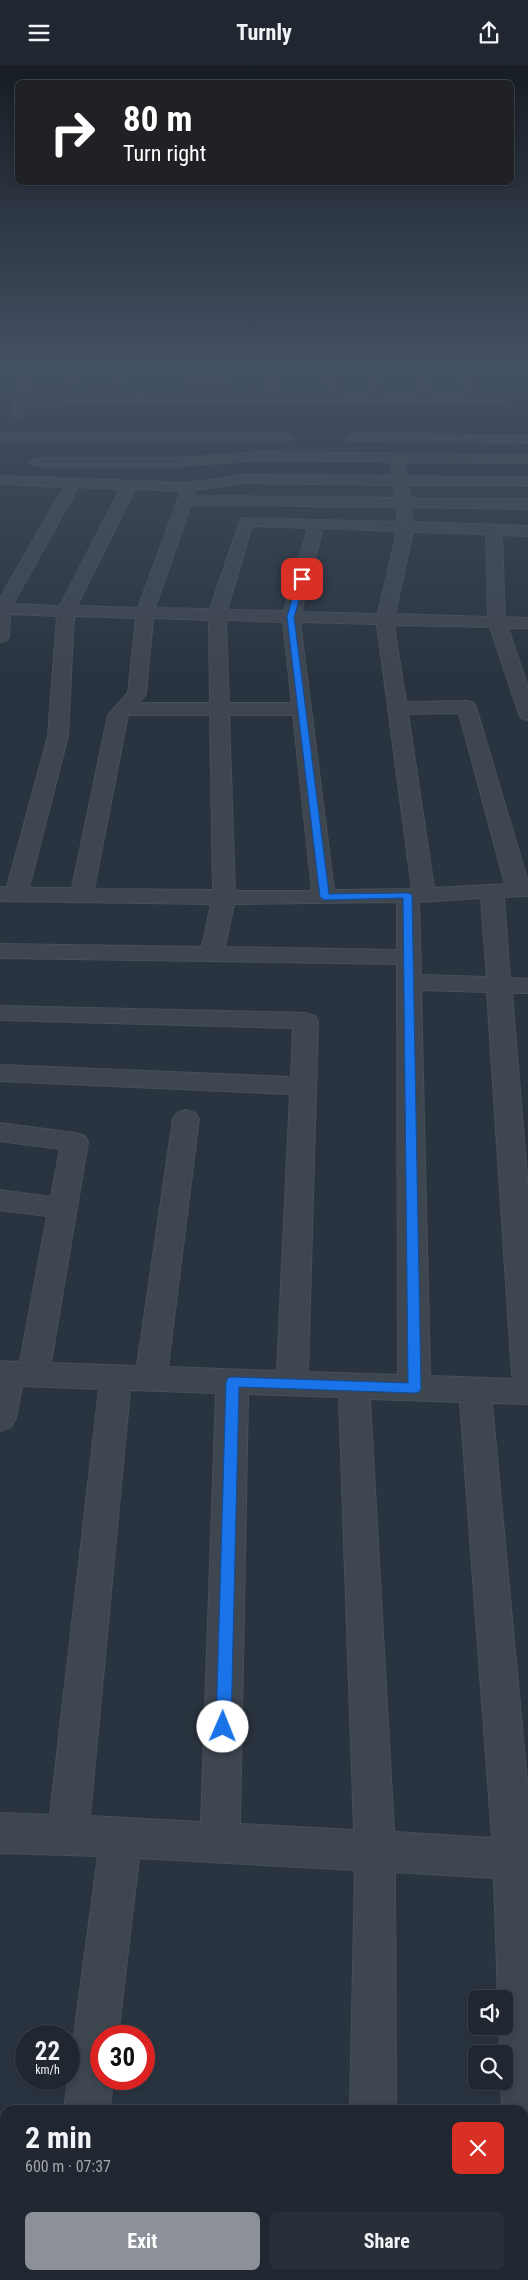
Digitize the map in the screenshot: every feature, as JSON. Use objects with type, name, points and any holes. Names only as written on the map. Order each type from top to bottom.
[{"type":"street","points":[[399,471],[406,527],[385,619],[398,708],[416,895],[409,969],[414,1388]]},
{"type":"street","points":[[188,493],[241,479],[528,482]]},
{"type":"street","points":[[5,484],[74,482],[130,484],[188,493],[403,504],[528,504]]},
{"type":"street","points":[[0,637],[1,609],[74,482]]},
{"type":"street","points":[[130,484],[66,611],[58,736],[8,894],[324,897],[416,895],[513,889]]},
{"type":"street","points":[[82,895],[117,715],[137,694],[145,613],[188,493]]},
{"type":"street","points":[[212,954],[224,897],[217,615],[246,521],[528,531]]},
{"type":"street","points":[[318,524],[291,617],[324,897]]},
{"type":"street","points":[[494,531],[497,622],[528,714]]},
{"type":"street","points":[[1,609],[528,623]]},
{"type":"street","points":[[398,708],[467,707],[513,889],[499,985],[528,1375]]},
{"type":"street","points":[[122,709],[302,709]]},
{"type":"street","points":[[0,951],[212,954],[409,969],[499,985],[528,986]]},
{"type":"street","points":[[0,1013],[306,1021],[292,1384]]},
{"type":"street","points":[[0,1073],[303,1086]]},
{"type":"street","points":[[151,1379],[186,1119]]},
{"type":"street","points":[[0,1132],[75,1142],[64,1208],[0,1418]]},
{"type":"street","points":[[0,1200],[64,1208]]},
{"type":"street","points":[[14,1374],[528,1392]]},
{"type":"street","points":[[68,1835],[116,1377]]},
{"type":"street","points":[[220,1843],[232,1382]]},
{"type":"street","points":[[354,1386],[375,1851],[373,2105]]},
{"type":"street","points":[[475,1390],[521,1860],[526,2105]]},
{"type":"street","points":[[0,1833],[121,1837],[521,1860]]},
{"type":"street","points":[[88,2105],[121,1837]]},
{"type":"route","points":[[223,1727],[232,1382],[414,1388],[408,895],[324,897],[291,617],[302,579]]}]
